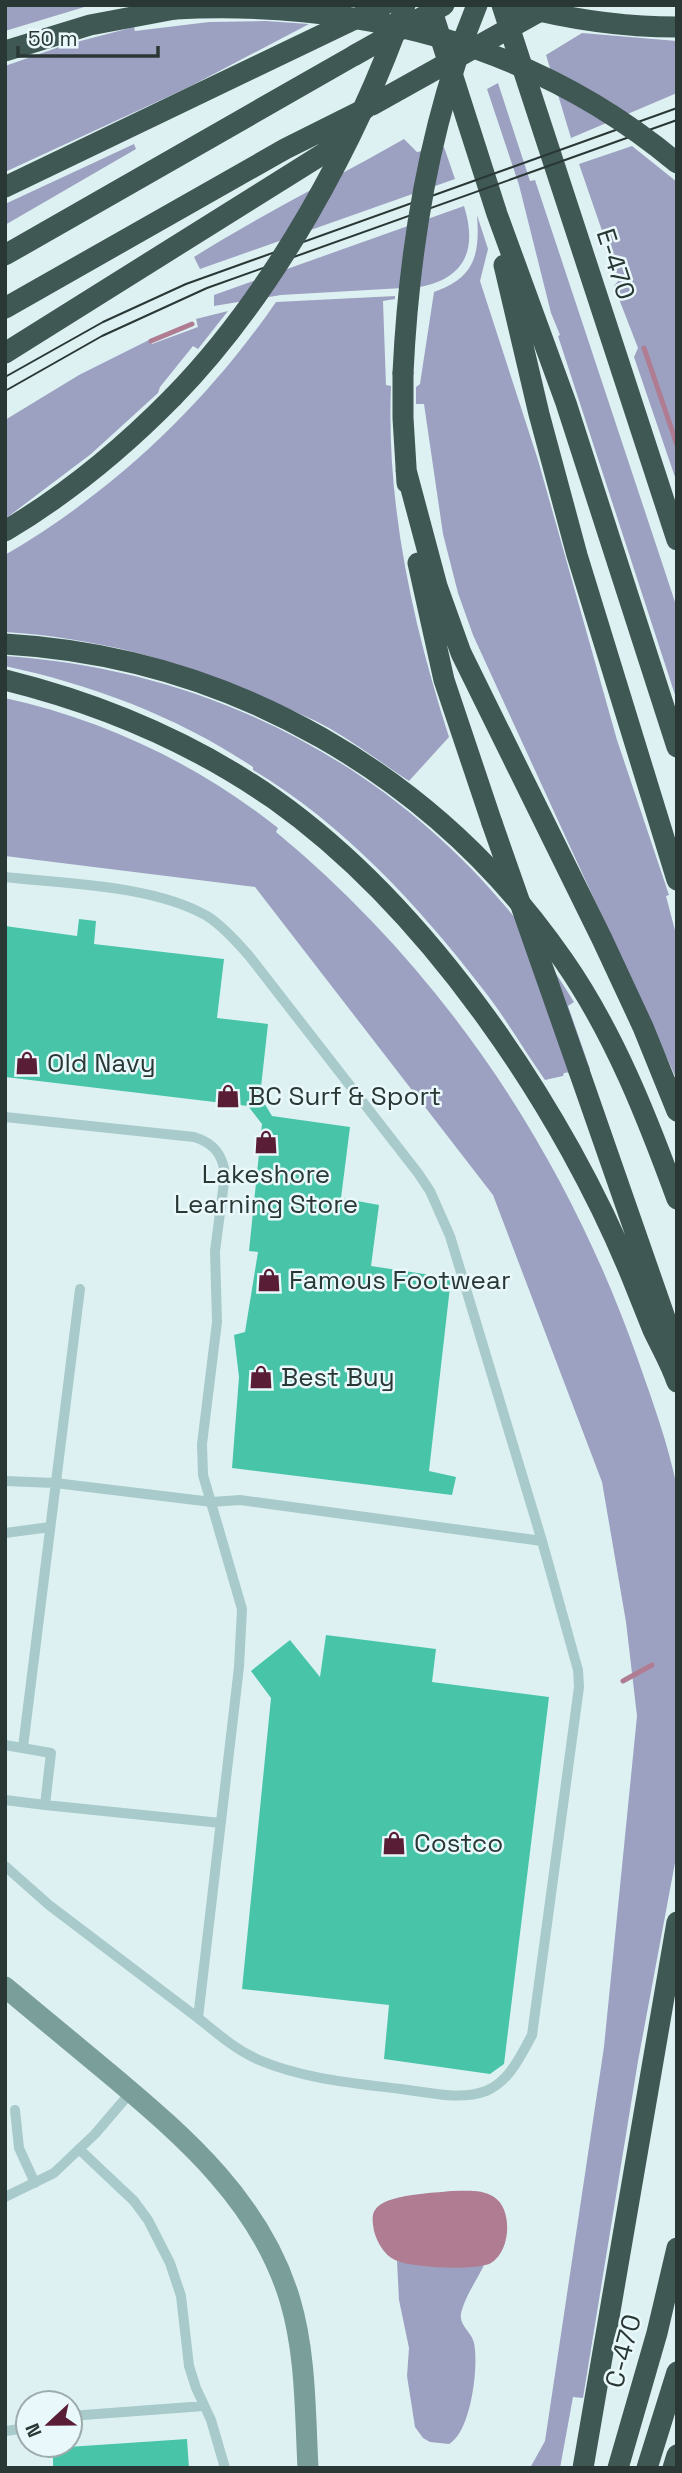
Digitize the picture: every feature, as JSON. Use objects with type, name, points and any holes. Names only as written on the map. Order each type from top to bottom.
[{"type":"highway","points":[[5,187],[384,5]]},
{"type":"highway","points":[[5,531],[57,499],[103,464],[200,370],[237,324],[304,220],[357,119],[405,5]]},
{"type":"highway","points":[[430,5],[497,214],[566,403],[677,747]]},
{"type":"highway","points":[[5,255],[444,5]]},
{"type":"highway","points":[[477,5],[444,102],[421,195],[408,283],[403,373],[406,470],[414,543],[436,650],[456,718],[671,1335],[676,1378]]},
{"type":"highway","name":"E-470","points":[[502,5],[677,540]]},
{"type":"highway","points":[[515,5],[566,17],[614,24],[677,27]]},
{"type":"highway","points":[[5,308],[285,149],[372,105],[551,5]]},
{"type":"highway","points":[[5,51],[90,24],[175,9],[264,6],[322,10],[383,20],[442,34],[510,59],[563,84],[608,111],[677,163]]},
{"type":"highway","points":[[5,353],[342,142],[372,105]]},
{"type":"highway","points":[[497,214],[509,291],[562,501],[599,631],[677,880]]},
{"type":"highway","points":[[406,470],[437,586],[461,653],[602,939],[677,1111]]},
{"type":"highway","points":[[5,644],[65,649],[119,660],[188,678],[238,696],[282,716],[343,750],[401,789],[436,817],[484,862],[511,893],[555,948],[579,984],[631,1083],[677,1199]]},
{"type":"highway","points":[[5,680],[100,708],[142,724],[200,753],[274,800],[323,838],[371,882],[459,982],[535,1091],[597,1199],[676,1378]]},
{"type":"highway","points":[[583,2468],[677,1922]]},
{"type":"highway","name":"C-470","points":[[618,2468],[657,2333],[677,2248]]},
{"type":"highway","points":[[647,2468],[677,2372]]},
{"type":"highway","points":[[673,2468],[677,2455]]},
{"type":"main road","points":[[5,1987],[189,2144],[225,2181],[259,2228],[285,2287],[296,2325],[305,2392],[308,2468]]},
{"type":"lane","points":[[5,877],[154,895],[207,916],[250,957],[429,1191],[450,1236],[575,1655],[579,1687],[532,2035],[501,2083],[486,2091],[470,2095],[445,2094],[323,2079],[288,2071],[260,2060],[235,2048],[49,1905],[5,1866]]},
{"type":"lane","points":[[5,1117],[194,1136],[206,1140],[223,1160],[225,1175],[214,1276],[217,1322],[202,1444],[203,1475],[243,1617],[198,2018]]},
{"type":"lane","points":[[23,1747],[80,1289]]},
{"type":"lane","points":[[5,1481],[55,1483],[212,1502],[240,1500],[542,1541]]},
{"type":"lane","points":[[5,1533],[50,1527]]},
{"type":"lane","points":[[5,1745],[51,1753],[45,1805]]},
{"type":"lane","points":[[5,1800],[221,1823]]},
{"type":"lane","points":[[5,2197],[54,2173],[131,2092]]},
{"type":"lane","points":[[15,2110],[19,2148],[35,2183]]},
{"type":"lane","points":[[79,2149],[134,2201],[148,2220],[170,2263],[181,2296],[189,2366],[217,2439],[225,2468]]},
{"type":"lane","points":[[84,2415],[204,2406]]},
{"type":"shaded area","points":[[5,5],[91,5],[5,31]]},
{"type":"shaded area","points":[[266,21],[309,24],[189,87],[5,172],[5,66],[65,45],[134,27],[135,31],[209,22]]},
{"type":"shaded area","points":[[582,33],[677,41],[677,93],[571,138],[546,55]]},
{"type":"shaded area","points":[[498,83],[530,181],[535,180],[677,608],[677,701],[551,313],[519,185],[487,89]]},
{"type":"shaded area","points":[[404,139],[417,152],[444,147],[455,179],[200,269],[194,257]]},
{"type":"shaded area","points":[[134,144],[136,149],[5,225],[5,204]]},
{"type":"shaded area","points":[[632,146],[677,182],[677,483],[634,357],[638,348],[614,286],[619,280],[579,164]]},
{"type":"shaded area","points":[[464,206],[469,235],[464,258],[458,268],[436,283],[420,287],[281,295],[214,306],[214,295]]},
{"type":"shaded area","points":[[477,215],[488,249],[480,281],[538,460],[617,740],[669,895],[666,896],[677,938],[677,1080],[473,635],[458,593],[443,534],[424,404],[416,404],[416,387],[420,384],[434,292],[458,280],[472,263],[476,253]]},
{"type":"shaded area","points":[[395,296],[395,299],[383,301],[386,385],[391,386],[393,475],[398,520],[424,652],[449,737],[409,781],[322,724],[207,675],[108,646],[5,632],[5,555],[83,503],[154,444],[219,376],[276,302]]},
{"type":"shaded area","points":[[228,311],[198,349],[193,346],[158,393],[91,454],[5,519],[5,420],[79,375],[149,340],[152,344],[198,327],[196,319]]},
{"type":"shaded area","points":[[5,656],[93,667],[177,688],[257,718],[333,758],[402,807],[466,864],[524,929],[574,1002],[568,1006],[590,1069],[564,1073],[563,1076],[545,1080],[490,999],[405,897],[318,815],[253,770],[253,767],[195,733],[134,705],[70,683],[5,666]]},
{"type":"shaded area","points":[[5,698],[42,707],[114,732],[216,784],[278,828],[276,832],[337,886],[393,944],[445,1005],[492,1070],[535,1138],[574,1208],[608,1282],[659,1422],[677,1488],[677,1852],[638,2061],[583,2398],[573,2397],[560,2468],[530,2468],[545,2441],[604,2047],[637,1716],[626,1622],[602,1482],[493,1195],[255,887],[5,856]]},
{"type":"shaded area","points":[[452,2191],[484,2193],[500,2203],[507,2220],[507,2230],[503,2249],[498,2257],[484,2265],[444,2267],[403,2263],[384,2252],[373,2223],[374,2212],[380,2205],[399,2197]]},
{"type":"shaded area","points":[[397,2261],[427,2266],[484,2265],[461,2314],[462,2322],[474,2343],[472,2398],[463,2426],[449,2444],[430,2442],[423,2438],[415,2427],[407,2376],[409,2348],[399,2300]]},
{"type":"building","points":[[79,919],[96,921],[94,944],[224,959],[217,1018],[268,1024],[260,1096],[272,1116],[350,1127],[341,1198],[379,1205],[371,1266],[451,1278],[429,1471],[456,1477],[452,1495],[232,1468],[239,1377],[234,1335],[245,1332],[258,1252],[249,1251],[262,1124],[248,1106],[5,1077],[5,926],[77,936]]},
{"type":"building","name":"Costco","points":[[326,1635],[436,1649],[432,1682],[549,1697],[504,2064],[490,2074],[384,2059],[389,2005],[242,1989],[271,1698],[251,1671],[290,1640],[320,1677]]},
{"type":"building","points":[[187,2439],[189,2468],[53,2468],[53,2459],[84,2459],[84,2446]]},
{"type":"waterway","points":[[151,341],[192,324]]},
{"type":"waterway","points":[[644,348],[677,445]]},
{"type":"waterway","points":[[623,1681],[652,1665]]},
{"type":"tram line","points":[[5,377],[103,322],[186,284],[677,108]]},
{"type":"tram line","points":[[5,391],[102,336],[207,288],[677,120]]},
{"type":"place","name":"Old Navy","points":[[27,1063]]},
{"type":"place","name":"BC Surf & Sport","points":[[228,1096]]},
{"type":"place","name":"Lakeshore Learning Store","points":[[266,1142]]},
{"type":"place","name":"Famous Footwear","points":[[269,1280]]},
{"type":"place","name":"Best Buy","points":[[261,1377]]},
{"type":"place","name":"Costco","points":[[394,1843]]}]
